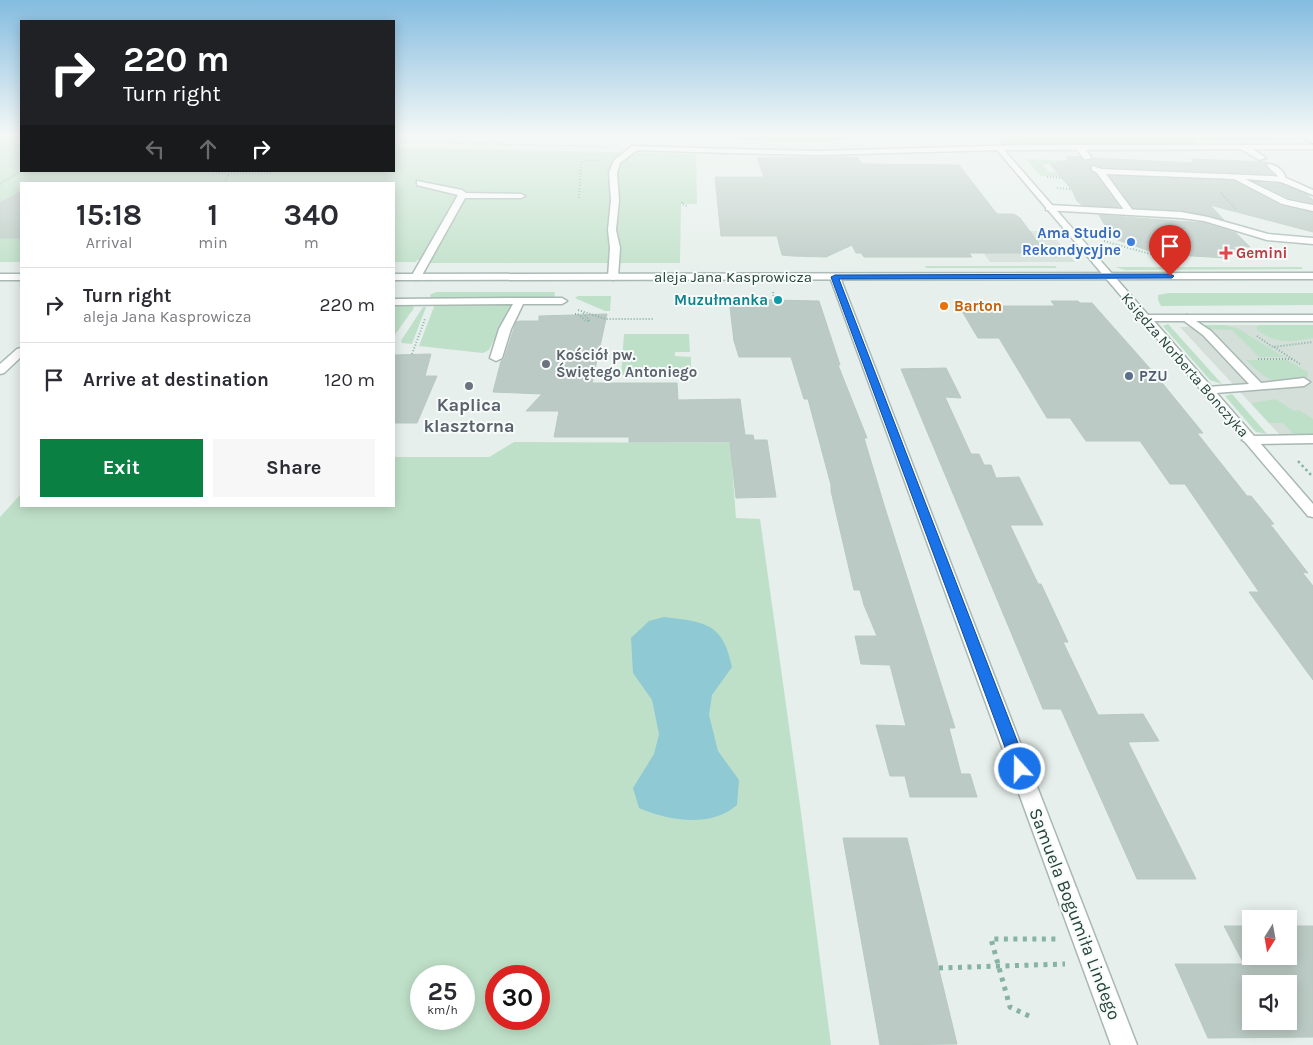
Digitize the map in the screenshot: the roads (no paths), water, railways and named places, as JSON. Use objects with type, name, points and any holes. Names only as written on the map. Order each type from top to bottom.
[{"type":"street","points":[[424,184],[462,192],[462,195]]},
{"type":"street","points":[[613,277],[615,248],[612,230],[615,200],[614,184]]},
{"type":"street","name":"Księdza Norberta Bonczyka","points":[[1029,184],[1313,513]]},
{"type":"street","points":[[1108,184],[1130,212]]},
{"type":"street","points":[[1249,184],[1285,202],[1313,208]]},
{"type":"street","points":[[1292,184],[1313,193]]},
{"type":"street","points":[[462,195],[521,196]]},
{"type":"street","points":[[416,277],[462,195]]},
{"type":"street","points":[[1049,208],[1181,215],[1205,219],[1267,237],[1313,241]]},
{"type":"street","points":[[0,276],[20,276]]},
{"type":"street","name":"aleja Jana Kasprowicza","points":[[395,277],[1313,276]]},
{"type":"street","name":"Samuela Bogumiła Lindego","points":[[835,277],[1124,1045]]},
{"type":"street","points":[[395,302],[520,301],[561,306],[564,290]]},
{"type":"street","points":[[496,358],[505,329],[520,301]]},
{"type":"street","points":[[1144,318],[1313,318]]},
{"type":"street","points":[[1187,318],[1207,333],[1258,387]]},
{"type":"street","points":[[0,370],[20,352]]},
{"type":"street","points":[[1207,391],[1304,382]]},
{"type":"street","points":[[1249,440],[1313,439]]},
{"type":"water","points":[[664,617],[701,623],[710,627],[723,641],[732,667],[712,695],[709,715],[718,751],[739,780],[737,805],[715,817],[690,820],[651,813],[639,808],[633,788],[654,754],[659,734],[652,700],[633,673],[631,638],[649,621]]},
{"type":"place","name":"Ama Studio Rekondycyjne","points":[[1131,242]]},
{"type":"place","name":"Gemini","points":[[1226,253]]},
{"type":"place","name":"Muzułmanka","points":[[778,300]]},
{"type":"place","name":"Barton","points":[[944,306]]},
{"type":"place","name":"Kościół pw. Świętego Antoniego","points":[[546,364]]},
{"type":"place","name":"PZU","points":[[1129,376]]},
{"type":"place","name":"Kaplica klasztorna","points":[[469,386]]}]
